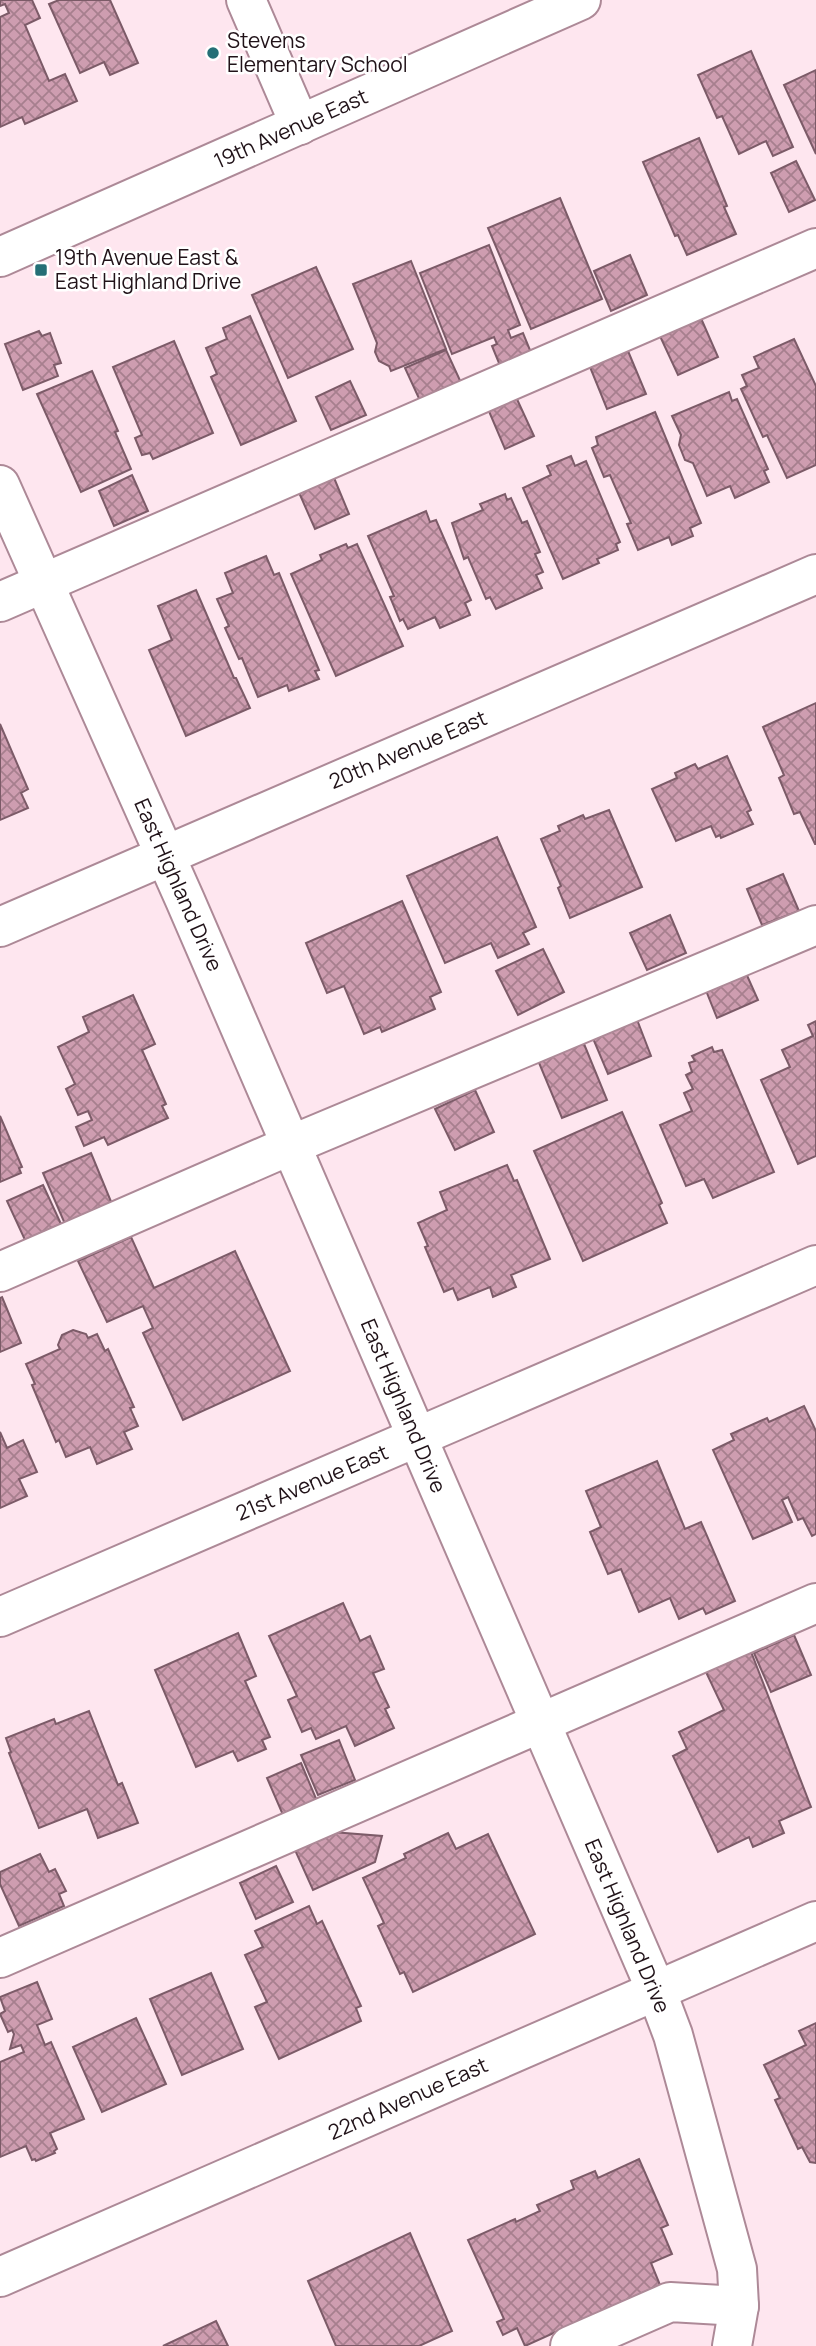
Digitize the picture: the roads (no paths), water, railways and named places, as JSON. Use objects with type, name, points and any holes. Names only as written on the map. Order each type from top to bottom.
[{"type":"street","points":[[246,0],[300,125]]},
{"type":"street","name":"19th Avenue East","points":[[0,257],[581,0]]},
{"type":"street","points":[[0,602],[816,248]]},
{"type":"street","name":"East Highland Drive","points":[[0,485],[291,1145],[656,1990],[673,2035],[737,2269],[740,2306],[732,2346]]},
{"type":"street","name":"20th Avenue East","points":[[0,927],[816,574]]},
{"type":"street","points":[[0,1272],[291,1145],[816,925]]},
{"type":"street","name":"21st Avenue East","points":[[0,1617],[816,1265]]},
{"type":"street","points":[[0,1958],[816,1603]]},
{"type":"street","name":"22nd Avenue East","points":[[0,2277],[816,1921]]},
{"type":"street","points":[[570,2346],[670,2302],[740,2306]]},
{"type":"place","name":"Stevens Elementary School","points":[[213,53]]},
{"type":"place","name":"19th Avenue East & East Highland Drive","points":[[41,270]]}]
